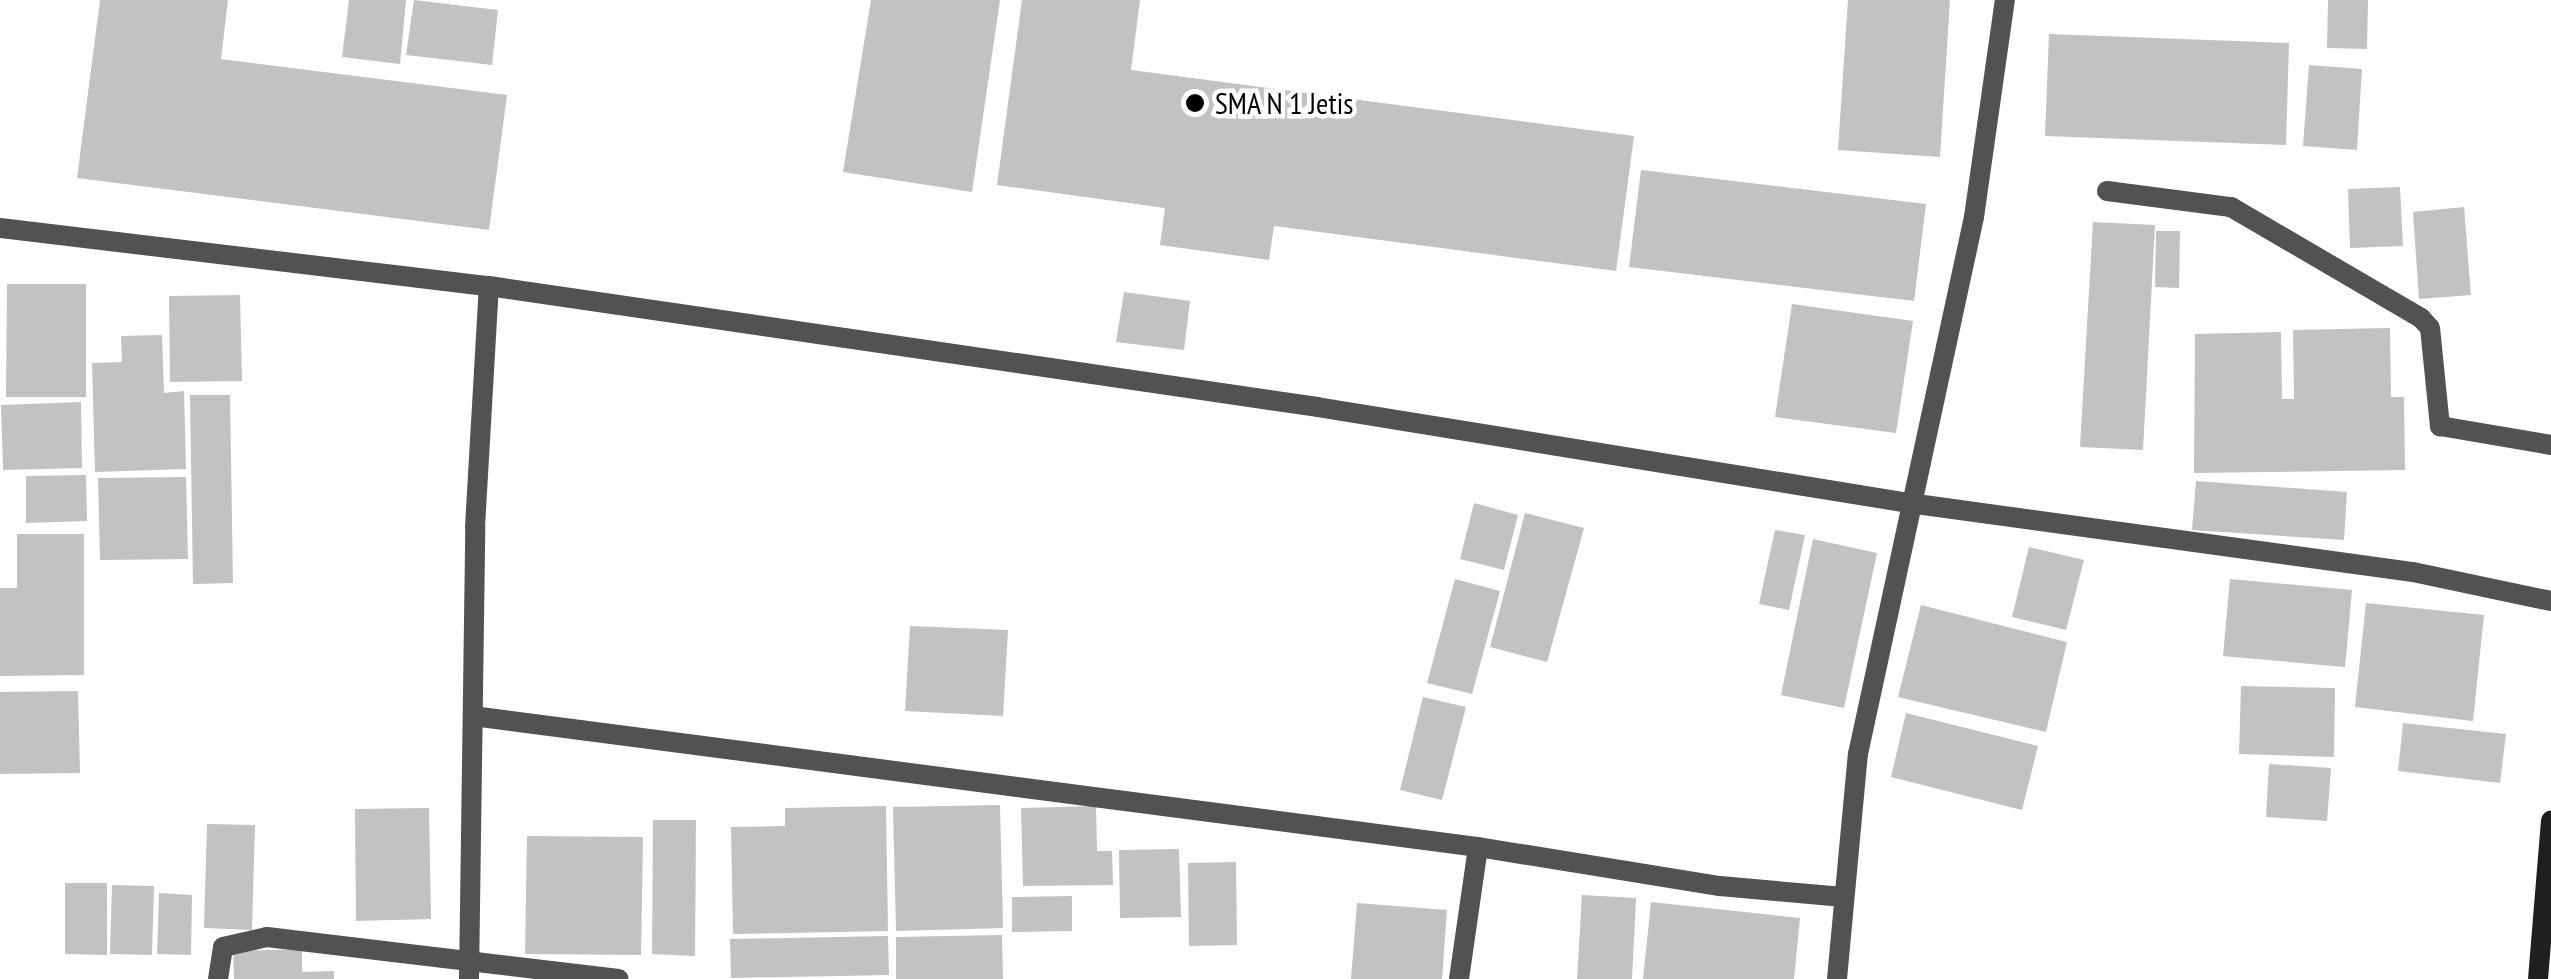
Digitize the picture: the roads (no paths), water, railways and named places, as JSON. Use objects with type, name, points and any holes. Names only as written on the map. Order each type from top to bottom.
[{"type":"main road","points":[[2538,979],[2551,821]]},
{"type":"street","points":[[1836,979],[1858,754],[1908,503],[1974,216],[2006,0]]},
{"type":"street","points":[[2106,191],[2231,207],[2421,318],[2430,328],[2440,426],[2551,445]]},
{"type":"street","points":[[0,228],[488,286],[1317,406],[1908,503],[2413,572],[2551,601]]},
{"type":"street","points":[[469,970],[472,716],[488,286]]},
{"type":"street","points":[[472,716],[1478,847],[1720,886],[1844,897]]},
{"type":"street","points":[[1459,979],[1478,847]]},
{"type":"street","points":[[218,979],[223,946],[267,936],[469,970],[618,979]]},
{"type":"place","name":"SMA N 1 Jetis","points":[[1195,103]]}]
